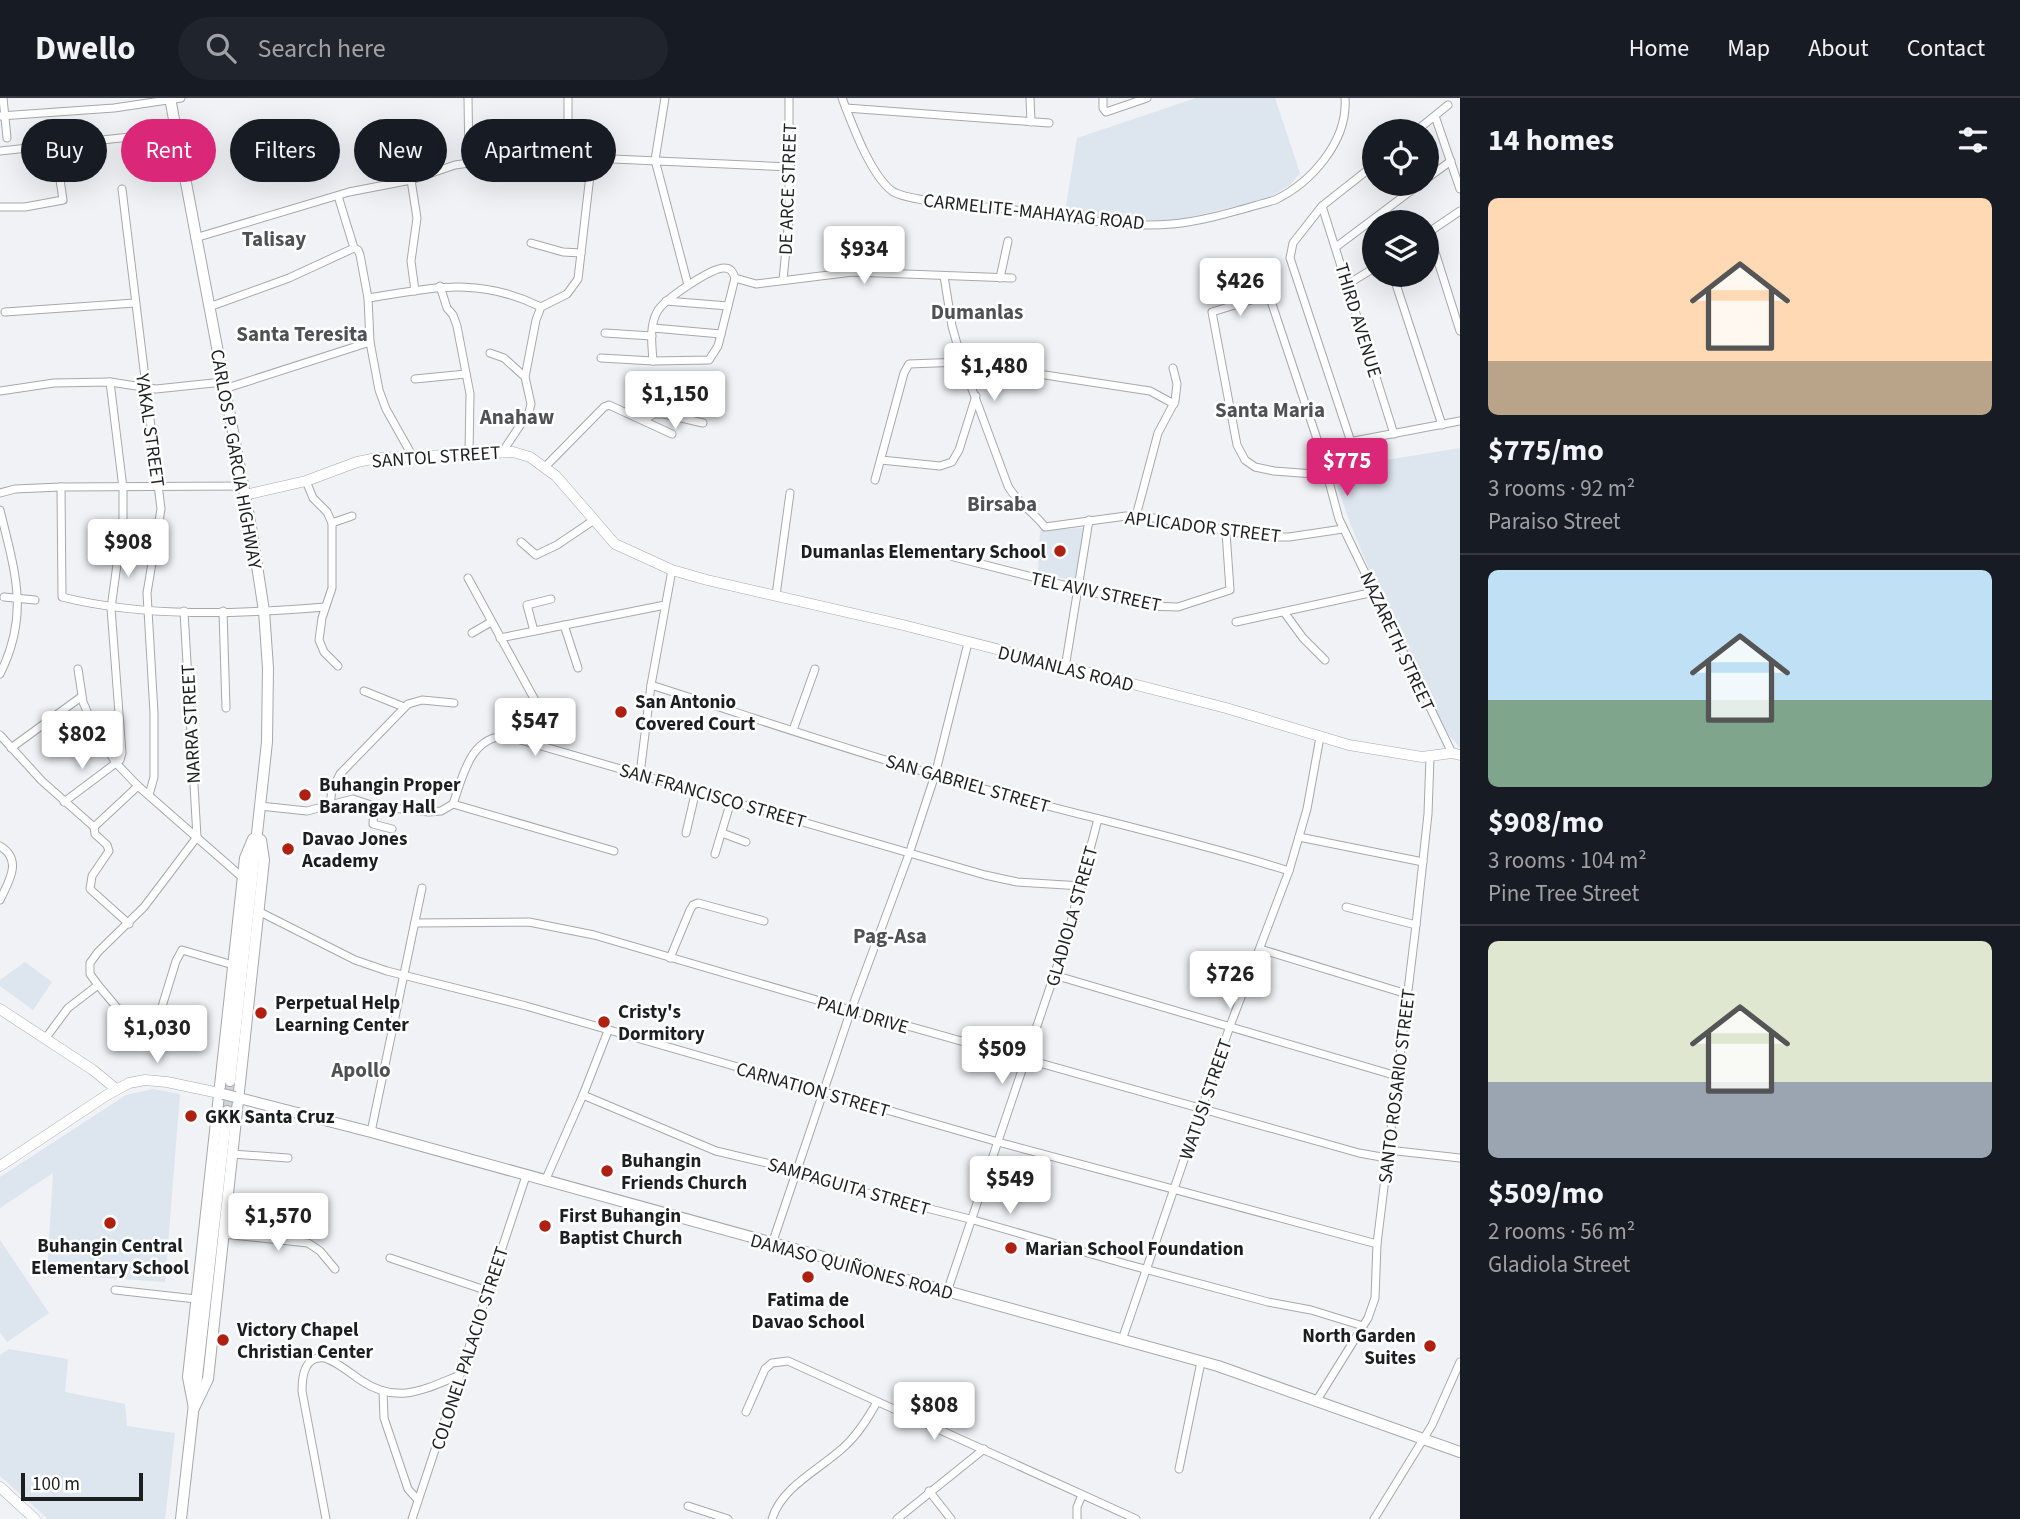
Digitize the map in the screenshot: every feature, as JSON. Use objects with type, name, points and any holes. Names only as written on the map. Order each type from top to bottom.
[{"type":"main road","name":"CARLOS P. GARCIA HIGHWAY","points":[[174,99],[175,119]]},
{"type":"main road","name":"CARLOS P. GARCIA HIGHWAY","points":[[185,182],[244,490],[264,611],[268,668],[267,742],[230,1081]]},
{"type":"main road","name":"SANTOL STREET","points":[[244,490],[306,481],[377,458],[503,451],[523,454],[545,467],[565,486],[608,538],[624,550],[673,570]]},
{"type":"main road","name":"DUMANLAS ROAD","points":[[673,570],[1226,708],[1364,748],[1430,757],[1456,754]]},
{"type":"main road","name":"CARLOS P. GARCIA HIGHWAY","points":[[194,1408],[188,1377],[196,1299],[221,1094],[245,858],[258,824]]},
{"type":"main road","name":"CARLOS P. GARCIA HIGHWAY","points":[[194,1408],[208,1379],[236,1098],[264,860],[258,824]]},
{"type":"main road","points":[[0,1009],[93,1070],[116,1090]]},
{"type":"main road","points":[[0,1166],[116,1090],[136,1081],[181,1083],[221,1094]]},
{"type":"main road","name":"DAMASO QUIÑONES ROAD","points":[[221,1094],[371,1132],[1122,1339],[1317,1400],[1460,1452]]},
{"type":"main road","name":"CARLOS P. GARCIA HIGHWAY","points":[[181,1519],[227,1111]]},
{"type":"main road","points":[[0,1487],[35,1519]]},
{"type":"street","points":[[3,98],[2,116],[7,138]]},
{"type":"street","points":[[468,98],[468,119]]},
{"type":"street","points":[[568,98],[568,119]]},
{"type":"street","points":[[665,98],[655,160],[688,285]]},
{"type":"street","name":"DE ARCE STREET","points":[[783,280],[789,218],[789,98]]},
{"type":"street","name":"CARMELITE-MAHAYAG ROAD","points":[[842,98],[874,168],[897,194],[948,203],[1112,223],[1159,225],[1206,217],[1275,200],[1285,195],[1315,169],[1335,143],[1345,119],[1345,98]]},
{"type":"street","points":[[1030,98],[1031,122]]},
{"type":"street","points":[[1103,101],[1106,112],[1147,98]]},
{"type":"street","points":[[2,116],[174,99]]},
{"type":"street","points":[[1431,119],[1448,104]]},
{"type":"street","points":[[846,108],[1049,123]]},
{"type":"street","points":[[1435,116],[1460,189]]},
{"type":"street","points":[[0,151],[21,149]]},
{"type":"street","points":[[616,159],[790,167]]},
{"type":"street","points":[[1439,170],[1451,161]]},
{"type":"street","points":[[1351,442],[1290,258],[1293,243],[1322,206],[1362,174]]},
{"type":"street","points":[[0,207],[25,207],[63,200],[60,182]]},
{"type":"street","points":[[195,238],[338,196],[402,182]]},
{"type":"street","points":[[411,182],[417,207],[411,261],[415,291]]},
{"type":"street","points":[[503,451],[529,412],[531,404],[525,377],[541,307],[567,294],[578,279],[589,182]]},
{"type":"street","name":"YAKAL STREET","points":[[122,189],[161,509],[148,577],[147,611],[154,713],[154,777],[149,795]]},
{"type":"street","points":[[338,196],[354,248],[360,255],[368,298],[370,342],[382,401],[413,457]]},
{"type":"street","points":[[1336,247],[1404,196]]},
{"type":"street","name":"THIRD AVENUE","points":[[1322,206],[1394,434]]},
{"type":"street","points":[[1439,226],[1460,212]]},
{"type":"street","points":[[848,272],[859,234]]},
{"type":"street","points":[[1000,278],[1007,241]]},
{"type":"street","points":[[531,243],[563,252],[581,253]]},
{"type":"street","points":[[209,307],[289,278],[354,248]]},
{"type":"street","points":[[1439,267],[1460,331]]},
{"type":"street","points":[[601,358],[653,361],[709,360],[715,353],[735,278],[731,270],[723,268],[688,285],[657,311],[652,332],[653,361]]},
{"type":"street","points":[[735,278],[757,284],[848,272],[1012,278]]},
{"type":"street","points":[[1348,284],[1362,275]]},
{"type":"street","name":"APLICADOR STREET","points":[[944,276],[952,326],[962,362],[1009,486],[1016,499],[1031,510],[1045,527],[1136,516],[1274,538],[1343,529]]},
{"type":"street","points":[[368,298],[440,286],[498,290],[541,307]]},
{"type":"street","points":[[440,286],[447,308],[457,326],[470,394],[469,453]]},
{"type":"street","points":[[1397,287],[1442,425]]},
{"type":"street","name":"NAZARETH STREET","points":[[1327,475],[1264,470],[1245,460],[1237,445],[1212,312],[1261,297],[1271,301],[1327,475],[1343,529],[1456,754]]},
{"type":"street","points":[[666,301],[728,306]]},
{"type":"street","points":[[5,312],[135,303]]},
{"type":"street","points":[[606,333],[721,334]]},
{"type":"street","points":[[0,390],[54,383],[110,382],[146,388],[224,385],[370,342]]},
{"type":"street","points":[[490,353],[504,358],[525,377]]},
{"type":"street","points":[[875,480],[904,373],[909,364],[962,362]]},
{"type":"street","points":[[1136,516],[1158,433],[1174,404],[1177,384],[1173,368]]},
{"type":"street","points":[[415,379],[466,374]]},
{"type":"street","points":[[1045,375],[1150,391],[1174,404]]},
{"type":"street","points":[[64,802],[116,763],[121,757],[122,748],[111,608],[122,521],[122,488],[110,382]]},
{"type":"street","points":[[881,460],[940,466],[952,462],[960,450],[976,396]]},
{"type":"street","points":[[545,467],[606,406],[615,406],[672,434]]},
{"type":"street","points":[[644,421],[654,414],[664,414],[703,423]]},
{"type":"street","points":[[1333,444],[1460,421]]},
{"type":"street","points":[[306,481],[313,498],[327,512],[332,523],[332,588],[325,607],[319,640],[324,652],[338,666]]},
{"type":"street","points":[[61,487],[62,597],[111,608],[147,611],[264,611],[325,607]]},
{"type":"street","points":[[0,493],[61,487],[244,490]]},
{"type":"street","points":[[775,595],[790,493]]},
{"type":"street","points":[[0,510],[18,598],[18,624],[0,674]]},
{"type":"street","points":[[332,523],[352,516]]},
{"type":"street","points":[[521,542],[536,555],[557,545],[594,520]]},
{"type":"street","points":[[1065,668],[1089,520]]},
{"type":"street","name":"TEL AVIV STREET","points":[[946,555],[1146,606],[1168,608],[1230,590],[1226,532]]},
{"type":"street","points":[[640,774],[651,685],[673,570]]},
{"type":"street","points":[[468,578],[542,713],[541,721],[530,742]]},
{"type":"street","points":[[1236,622],[1374,592]]},
{"type":"street","points":[[4,597],[34,600]]},
{"type":"street","points":[[534,631],[527,605],[551,599]]},
{"type":"street","points":[[500,638],[665,605]]},
{"type":"street","name":"NARRA STREET","points":[[184,611],[197,837]]},
{"type":"street","points":[[223,611],[226,708]]},
{"type":"street","points":[[1284,612],[1303,638],[1325,660]]},
{"type":"street","points":[[472,633],[491,622]]},
{"type":"street","points":[[564,625],[578,668]]},
{"type":"street","points":[[772,1244],[851,1010],[909,854],[935,775],[968,643]]},
{"type":"street","points":[[78,669],[81,697],[95,730],[116,763],[138,786],[243,878]]},
{"type":"street","points":[[793,730],[815,669]]},
{"type":"street","name":"SAN GABRIEL STREET","points":[[651,685],[935,775],[1192,841],[1289,871]]},
{"type":"street","points":[[364,691],[404,707]]},
{"type":"street","points":[[11,748],[81,697]]},
{"type":"street","points":[[330,804],[332,790],[340,774],[404,707],[422,700],[454,703]]},
{"type":"street","points":[[0,735],[42,781],[94,827],[95,834],[107,845],[109,851],[92,876],[90,888],[129,925]]},
{"type":"street","name":"SAN FRANCISCO STREET","points":[[453,804],[470,758],[482,744],[499,736],[530,742],[1002,879],[1082,886]]},
{"type":"street","name":"WATUSI STREET","points":[[1122,1339],[1230,1026],[1289,871],[1320,737]]},
{"type":"street","name":"SANTO ROSARIO STREET","points":[[1317,1400],[1372,1311],[1375,1298],[1377,1244],[1428,814],[1430,757]]},
{"type":"street","points":[[94,827],[138,786]]},
{"type":"street","points":[[686,833],[696,790]]},
{"type":"street","points":[[260,806],[307,811],[353,799],[374,806],[429,812],[441,811],[453,804],[614,851]]},
{"type":"street","points":[[715,853],[732,801]]},
{"type":"street","points":[[374,806],[373,824],[392,829]]},
{"type":"street","name":"GLADIOLA STREET","points":[[947,1292],[1054,975],[1082,886],[1098,819]]},
{"type":"street","points":[[722,833],[746,842]]},
{"type":"street","points":[[197,837],[129,925],[98,952],[90,963],[90,974],[135,1029],[149,1034],[156,1026],[176,961],[182,950],[233,965]]},
{"type":"street","points":[[1299,837],[1423,862]]},
{"type":"street","points":[[0,846],[11,856],[14,863],[0,900]]},
{"type":"street","points":[[371,1132],[422,888]]},
{"type":"street","points":[[670,958],[690,910],[698,903],[764,921]]},
{"type":"street","points":[[1346,907],[1416,925]]},
{"type":"street","name":"CARNATION STREET","points":[[258,911],[355,960],[405,976],[507,1001],[998,1142],[1377,1244]]},
{"type":"street","name":"PALM DRIVE","points":[[415,923],[514,921],[548,924],[1359,1153],[1460,1158]]},
{"type":"street","points":[[1259,948],[1407,994]]},
{"type":"street","points":[[1054,975],[1397,1076]]},
{"type":"street","points":[[45,1039],[68,1008],[98,985]]},
{"type":"street","points":[[545,1181],[608,1031]]},
{"type":"street","name":"SAMPAGUITA STREET","points":[[583,1095],[703,1146],[876,1197],[970,1219],[1146,1270],[1311,1310],[1363,1326]]},
{"type":"street","points":[[232,1154],[288,1158]]},
{"type":"street","name":"COLONEL PALACIO STREET","points":[[412,1519],[526,1176]]},
{"type":"street","points":[[223,1234],[308,1243],[320,1251],[335,1269]]},
{"type":"street","points":[[390,1258],[488,1291]]},
{"type":"street","points":[[115,1290],[196,1299]]},
{"type":"street","points":[[326,1519],[302,1391],[305,1368],[313,1359],[325,1357],[369,1385],[383,1391],[408,1394],[460,1375]]},
{"type":"street","points":[[746,1412],[765,1369],[772,1363],[788,1361],[1136,1519]]},
{"type":"street","points":[[1179,1469],[1201,1362]]},
{"type":"street","points":[[1374,1519],[1424,1439],[1460,1362]]},
{"type":"street","points":[[383,1391],[384,1418],[408,1489],[418,1500]]},
{"type":"street","points":[[772,1519],[780,1500],[845,1446],[863,1426],[877,1402]]},
{"type":"street","points":[[897,1519],[984,1449]]},
{"type":"street","points":[[929,1492],[951,1519]]},
{"type":"street","points":[[1077,1519],[1077,1507],[1082,1495]]},
{"type":"street","points":[[688,1506],[728,1519]]},
{"type":"shaded area","points":[[1196,98],[1275,98],[1300,173],[1291,184],[1267,199],[1182,219],[1112,219],[1065,212],[1077,138]]},
{"type":"shaded area","points":[[1460,448],[1460,748],[1443,728],[1386,610],[1331,469]]},
{"type":"shaded area","name":"Dumanlas Elementary School","points":[[1084,528],[1076,581],[1038,573],[1040,530]]},
{"type":"shaded area","points":[[25,962],[52,982],[33,1010],[0,986],[0,980]]},
{"type":"shaded area","name":"Buhangin Central Elementary School","points":[[153,1089],[180,1094],[165,1282],[47,1274],[53,1173],[0,1208],[0,1177],[126,1095]]},
{"type":"shaded area","points":[[0,1240],[49,1313],[7,1342],[0,1332]]},
{"type":"shaded area","points":[[9,1349],[68,1359],[65,1392],[125,1404],[127,1426],[175,1433],[165,1519],[48,1519],[0,1476],[0,1355]]},
{"type":"tunnel","points":[[227,1111],[230,1081]]},
{"type":"place","name":"Dumanlas Elementary School","points":[[1060,551]]},
{"type":"place","name":"San Antonio Covered Court","points":[[621,712]]},
{"type":"place","name":"Buhangin Proper Barangay Hall","points":[[305,795]]},
{"type":"place","name":"Davao Jones Academy","points":[[288,849]]},
{"type":"place","name":"Perpetual Help Learning Center","points":[[261,1013]]},
{"type":"place","name":"Cristy's Dormitory","points":[[604,1022]]},
{"type":"place","name":"GKK Santa Cruz","points":[[191,1116]]},
{"type":"place","name":"Buhangin Friends Church","points":[[607,1171]]},
{"type":"place","name":"Buhangin Central Elementary School","points":[[110,1223]]},
{"type":"place","name":"First Buhangin Baptist Church","points":[[545,1226]]},
{"type":"place","name":"Marian School Foundation","points":[[1011,1248]]},
{"type":"place","name":"Fatima de Davao School","points":[[808,1277]]},
{"type":"place","name":"Victory Chapel Christian Center","points":[[223,1340]]},
{"type":"place","name":"North Garden Suites","points":[[1430,1346]]},
{"type":"district","name":"Talisay","points":[[274,239]]},
{"type":"district","name":"Dumanlas","points":[[977,312]]},
{"type":"district","name":"Santa Teresita","points":[[302,334]]},
{"type":"district","name":"Santa Maria","points":[[1270,410]]},
{"type":"district","name":"Anahaw","points":[[517,417]]},
{"type":"district","name":"Birsaba","points":[[1002,504]]},
{"type":"district","name":"Pag-Asa","points":[[890,936]]},
{"type":"district","name":"Apollo","points":[[361,1070]]}]
